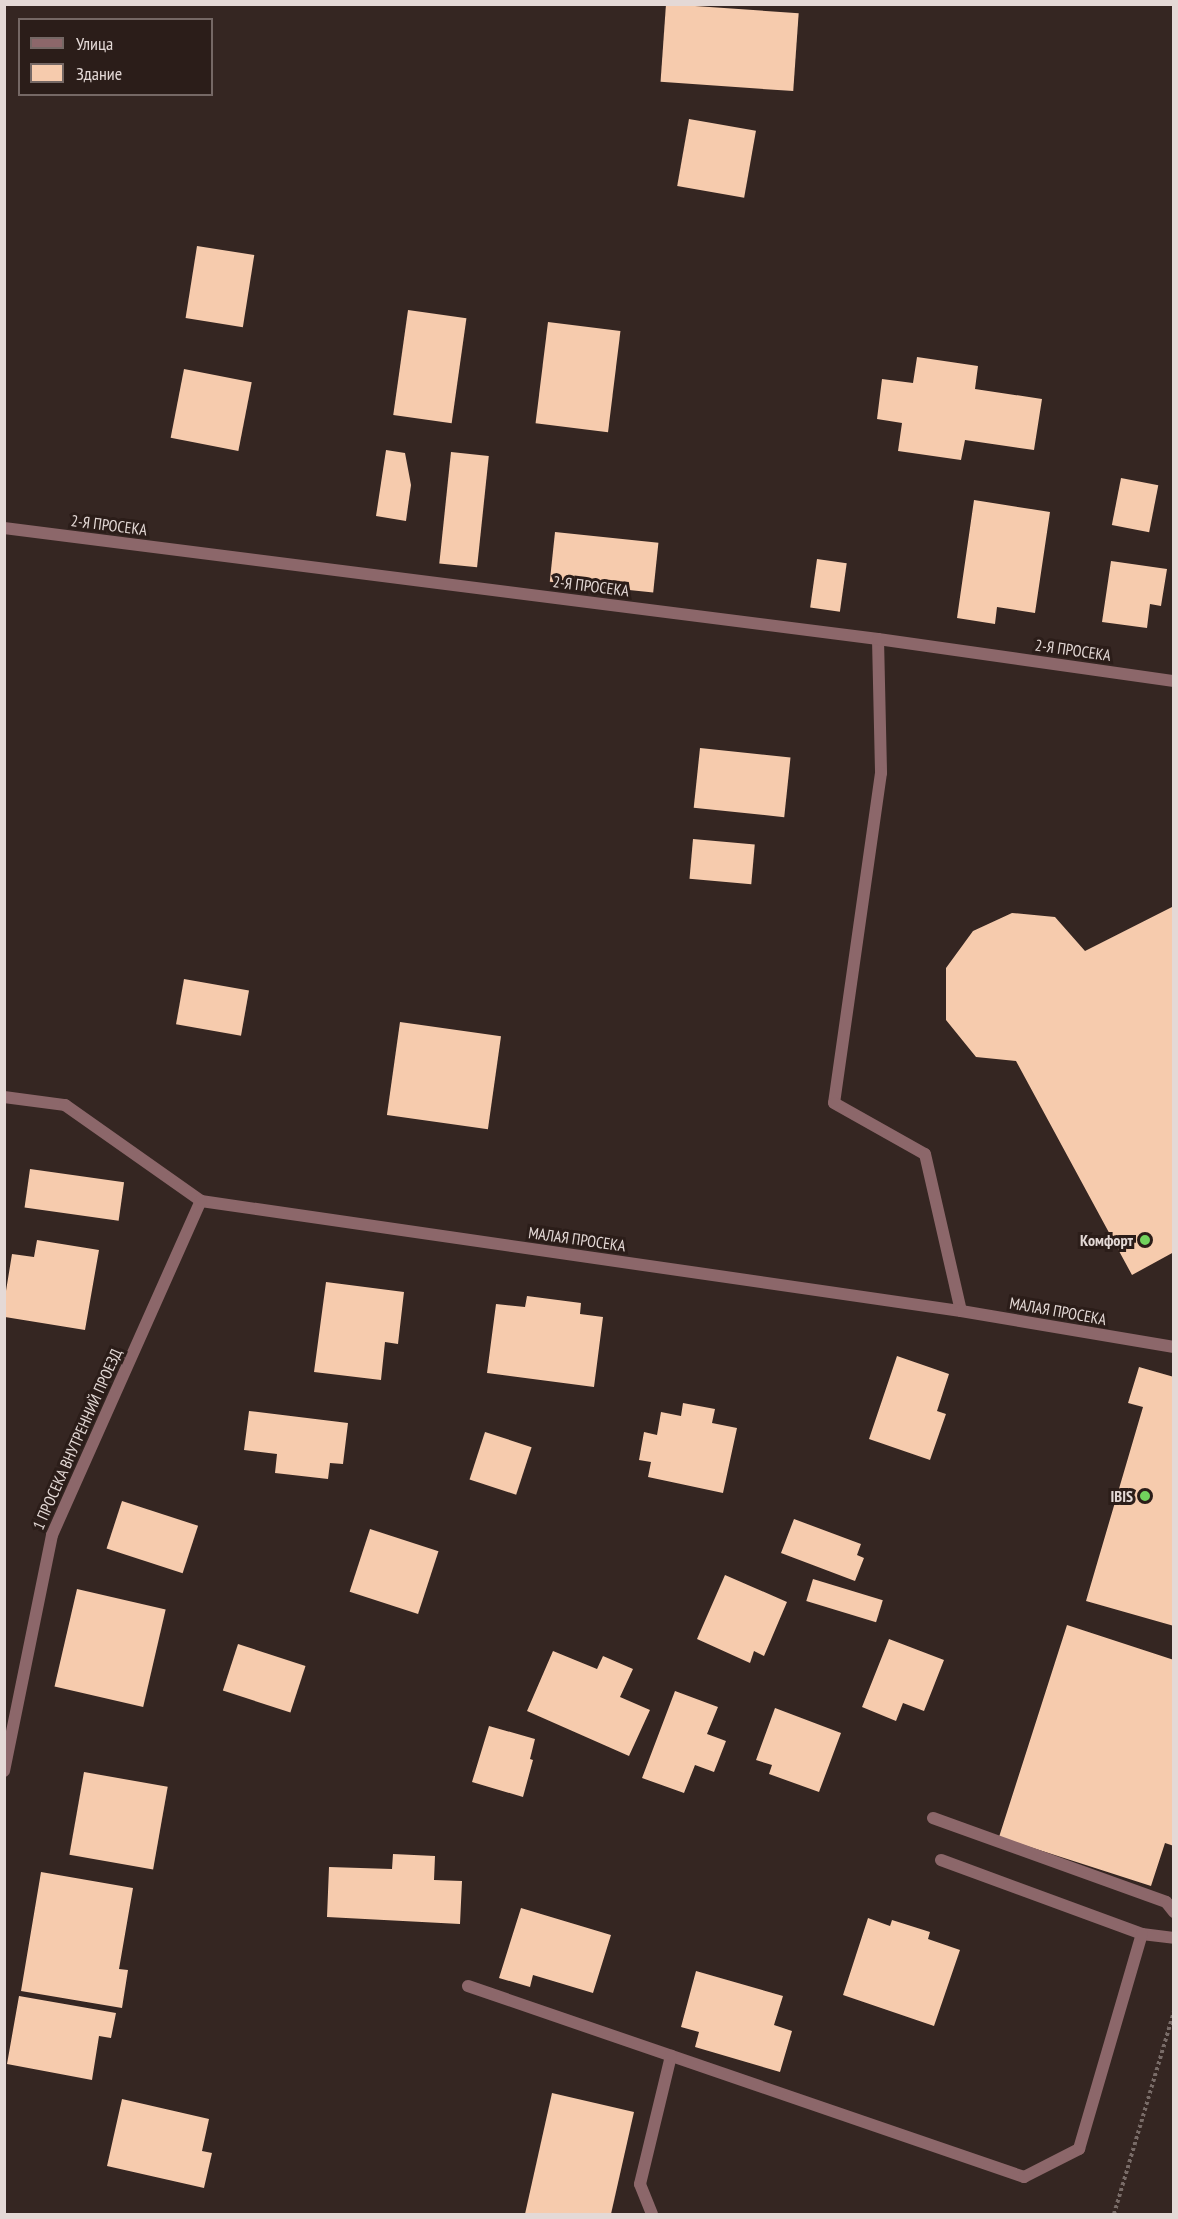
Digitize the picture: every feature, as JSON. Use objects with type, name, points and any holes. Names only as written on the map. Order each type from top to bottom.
[{"type":"street","name":"2-Я ПРОСЕКА","points":[[4,528],[878,639],[1173,681]]},
{"type":"street","points":[[878,639],[881,772],[834,1103],[925,1154],[961,1311]]},
{"type":"street","name":"МАЛАЯ ПРОСЕКА","points":[[4,1097],[65,1105],[201,1201],[961,1311],[1173,1347]]},
{"type":"street","name":"1 ПРОСЕКА ВНУТРЕННИЙ ПРОЕЗД","points":[[4,1771],[52,1535],[201,1201]]},
{"type":"street","points":[[933,1818],[1166,1902],[1173,1912]]},
{"type":"street","points":[[941,1860],[1142,1934],[1173,1938]]},
{"type":"street","points":[[468,1986],[1024,2177],[1080,2149],[1142,1934]]},
{"type":"street","points":[[652,2214],[640,2184],[671,2056]]},
{"type":"path","points":[[1113,2214],[1173,2012]]},
{"type":"building","points":[[666,4],[799,13],[793,91],[661,82]]},
{"type":"building","points":[[689,119],[756,131],[744,198],[677,186]]},
{"type":"building","points":[[197,246],[254,255],[243,327],[186,318]]},
{"type":"building","points":[[408,310],[466,318],[452,423],[393,415]]},
{"type":"building","points":[[548,322],[620,331],[608,432],[536,423]]},
{"type":"building","points":[[917,357],[978,366],[975,389],[1042,399],[1034,450],[965,440],[961,460],[898,451],[902,423],[877,419],[882,379],[913,383]]},
{"type":"building","points":[[184,369],[252,382],[238,451],[171,438]]},
{"type":"building","points":[[386,450],[405,453],[411,485],[406,521],[376,516]]},
{"type":"building","points":[[451,452],[489,456],[477,567],[439,563]]},
{"type":"building","points":[[1121,478],[1158,485],[1149,532],[1112,525]]},
{"type":"building","points":[[974,500],[1050,512],[1035,613],[997,607],[995,624],[957,618]]},
{"type":"building","points":[[555,532],[658,543],[653,593],[550,582]]},
{"type":"building","points":[[817,559],[847,563],[840,612],[810,608]]},
{"type":"building","points":[[1111,561],[1167,569],[1161,606],[1150,604],[1147,628],[1102,622]]},
{"type":"building","points":[[700,748],[791,758],[784,817],[694,808]]},
{"type":"building","points":[[693,839],[755,844],[751,884],[690,879]]},
{"type":"building","points":[[1174,906],[1174,1252],[1132,1275],[1016,1061],[976,1057],[946,1020],[946,968],[973,931],[1012,913],[1055,917],[1085,951]]},
{"type":"building","points":[[184,979],[249,990],[241,1036],[176,1024]]},
{"type":"building","points":[[400,1022],[501,1036],[488,1129],[387,1115]]},
{"type":"building","points":[[30,1169],[124,1182],[119,1221],[25,1208]]},
{"type":"building","points":[[37,1240],[99,1250],[85,1330],[5,1317],[5,1297],[12,1254],[34,1257]]},
{"type":"building","points":[[326,1282],[404,1292],[398,1344],[385,1342],[381,1380],[314,1372]]},
{"type":"building","points":[[527,1296],[581,1303],[580,1314],[603,1317],[594,1387],[487,1373],[496,1304],[525,1307]]},
{"type":"building","points":[[897,1356],[949,1374],[937,1411],[946,1414],[930,1460],[869,1439]]},
{"type":"building","name":"IBIS","points":[[1139,1367],[1174,1377],[1174,1626],[1086,1601],[1143,1407],[1128,1403]]},
{"type":"building","points":[[683,1403],[715,1409],[712,1423],[737,1428],[723,1493],[648,1477],[651,1462],[639,1460],[644,1432],[657,1435],[661,1412],[681,1416]]},
{"type":"building","points":[[249,1411],[348,1423],[343,1464],[330,1463],[328,1479],[275,1473],[277,1454],[244,1450]]},
{"type":"building","points":[[485,1432],[532,1447],[516,1495],[470,1480]]},
{"type":"building","points":[[122,1501],[198,1526],[183,1573],[107,1549]]},
{"type":"building","points":[[794,1519],[861,1544],[857,1555],[864,1558],[855,1581],[781,1553]]},
{"type":"building","points":[[370,1529],[438,1551],[418,1614],[350,1592]]},
{"type":"building","points":[[725,1575],[787,1602],[764,1656],[754,1651],[750,1663],[697,1639]]},
{"type":"building","points":[[813,1579],[883,1600],[876,1622],[806,1601]]},
{"type":"building","points":[[77,1589],[166,1609],[143,1707],[55,1686]]},
{"type":"building","points":[[1067,1625],[1174,1660],[1174,1846],[1165,1843],[1151,1886],[999,1837]]},
{"type":"building","points":[[889,1639],[944,1660],[924,1711],[903,1703],[896,1721],[862,1707]]},
{"type":"building","points":[[238,1644],[306,1666],[290,1713],[223,1691]]},
{"type":"building","points":[[553,1651],[597,1669],[603,1656],[633,1669],[620,1697],[650,1710],[629,1756],[527,1711]]},
{"type":"building","points":[[675,1691],[718,1707],[707,1734],[726,1741],[714,1772],[695,1765],[684,1793],[642,1778]]},
{"type":"building","points":[[775,1708],[841,1733],[819,1792],[769,1774],[772,1765],[756,1760]]},
{"type":"building","points":[[489,1726],[535,1739],[530,1759],[533,1760],[523,1797],[472,1782]]},
{"type":"building","points":[[84,1772],[168,1787],[153,1869],[69,1855]]},
{"type":"building","points":[[393,1854],[435,1856],[434,1880],[462,1881],[460,1924],[327,1917],[329,1867],[392,1869]]},
{"type":"building","points":[[41,1872],[133,1888],[119,1969],[128,1970],[122,2008],[21,1991]]},
{"type":"building","points":[[521,1908],[611,1935],[593,1993],[533,1975],[530,1987],[499,1978]]},
{"type":"building","points":[[868,1918],[890,1926],[892,1920],[930,1932],[928,1939],[960,1950],[934,2026],[843,1995]]},
{"type":"building","points":[[696,1971],[783,1996],[774,2025],[792,2031],[780,2072],[695,2047],[699,2032],[681,2027]]},
{"type":"building","points":[[19,1996],[116,2013],[111,2038],[99,2036],[92,2080],[7,2064]]},
{"type":"building","points":[[552,2093],[634,2112],[611,2214],[525,2214]]},
{"type":"building","points":[[122,2099],[209,2119],[202,2151],[212,2153],[204,2188],[107,2166]]},
{"type":"place","name":"Комфорт","points":[[1145,1240]]},
{"type":"place","name":"IBIS","points":[[1145,1496]]}]
